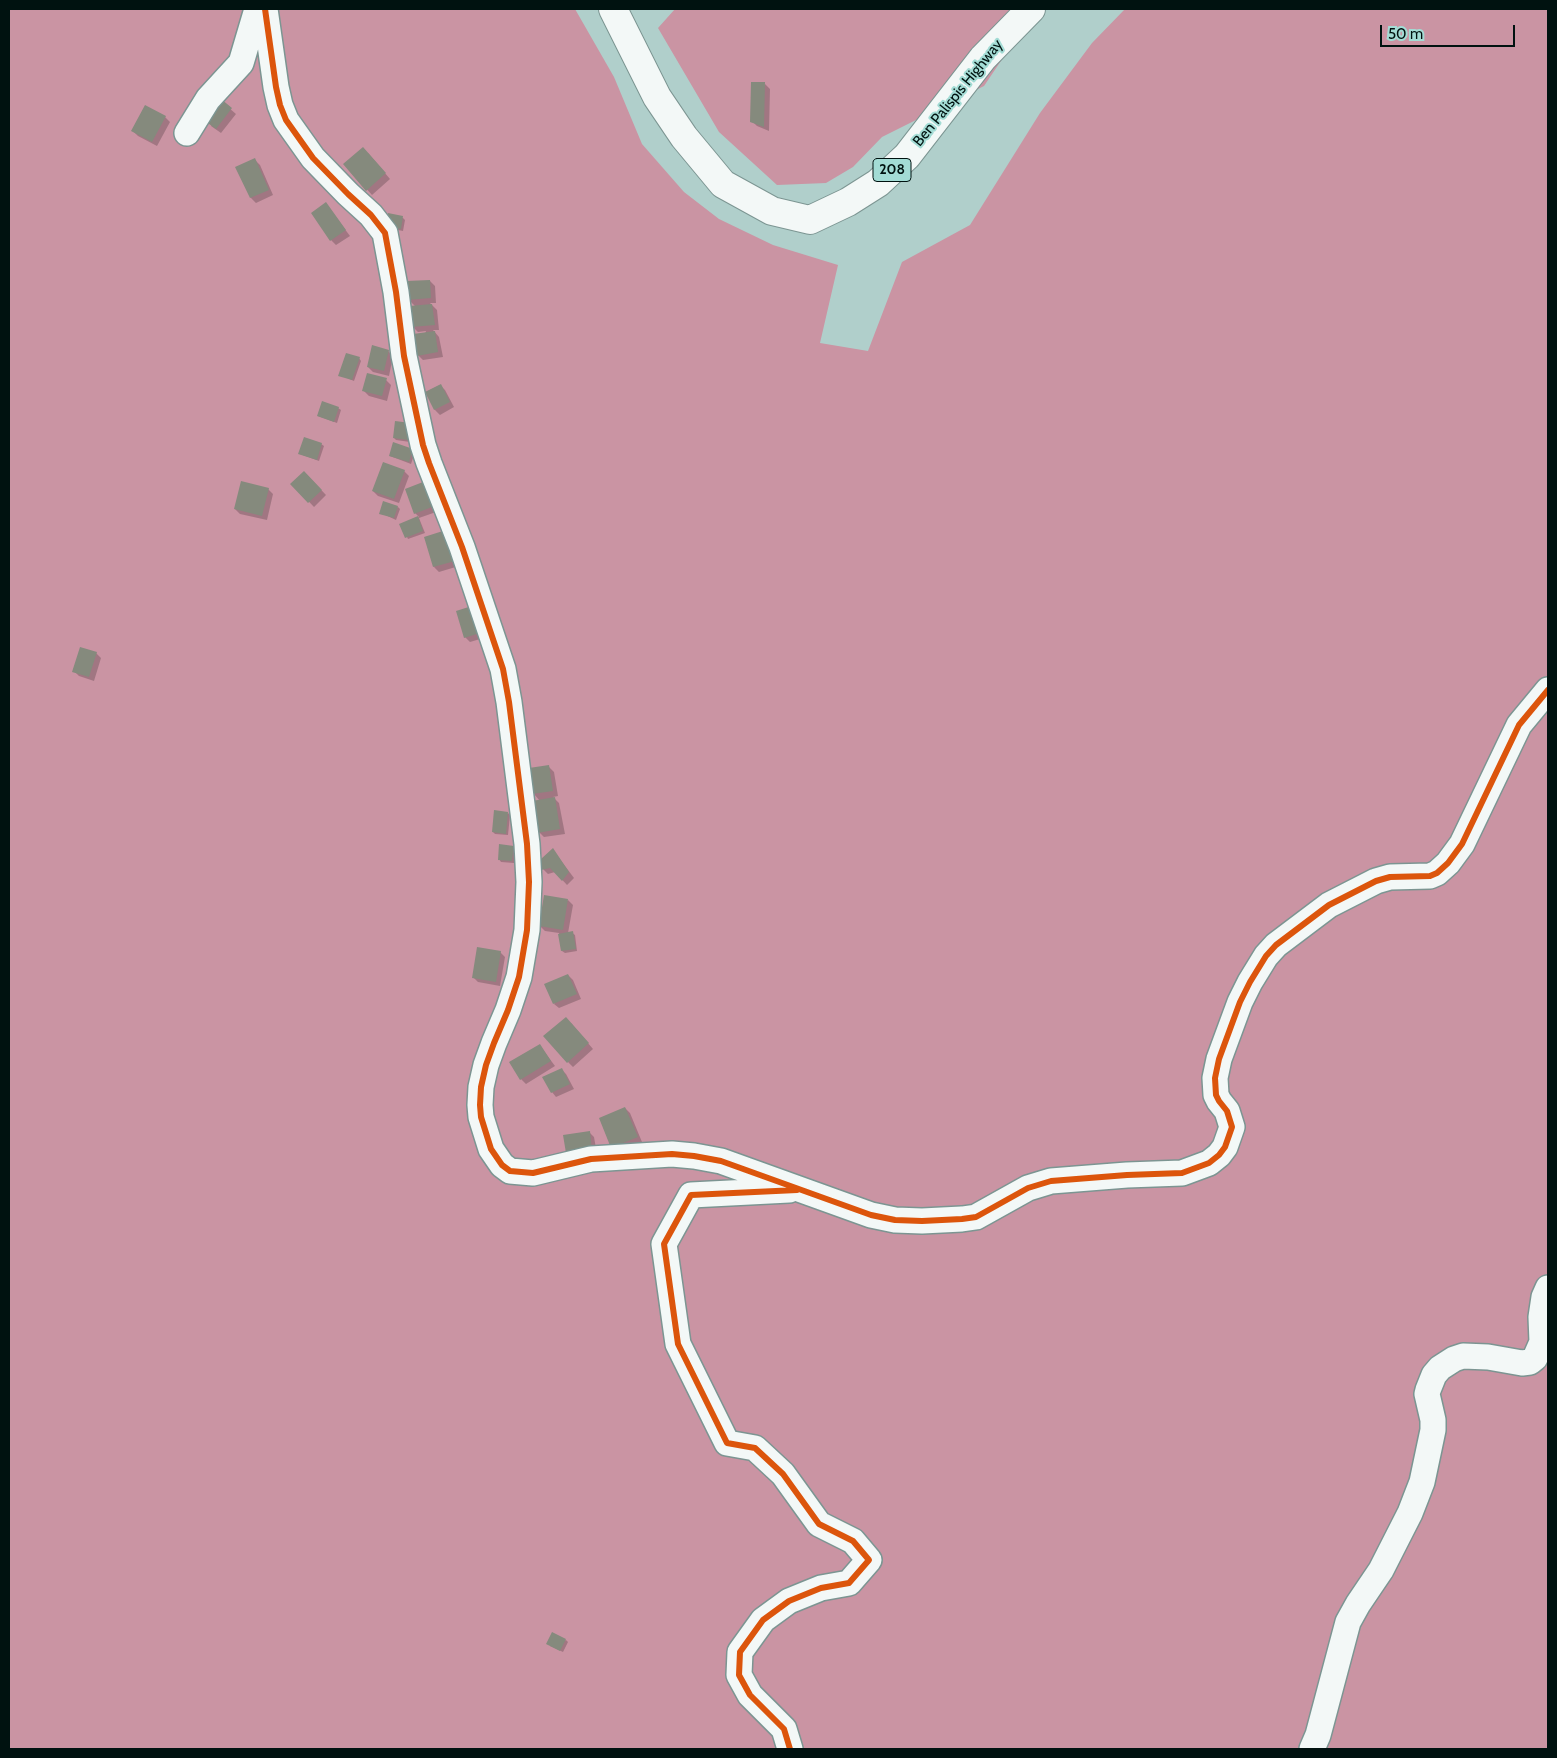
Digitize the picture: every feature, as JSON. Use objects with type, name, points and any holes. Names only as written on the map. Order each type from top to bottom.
[{"type":"main road","name":"Ben Palispis Highway","points":[[613,9],[657,97],[684,137],[723,184],[772,211],[810,220],[848,202],[878,183],[907,156],[983,58],[1030,9]]},
{"type":"street","points":[[187,133],[208,99],[241,63],[257,9]]},
{"type":"street","points":[[264,9],[276,87],[286,120],[313,158],[371,215],[385,233],[396,292],[404,356],[423,445],[462,547],[503,669],[510,702],[526,834],[527,930],[519,977],[494,1043],[481,1087],[480,1105],[481,1117],[491,1149],[502,1165],[510,1171],[533,1174],[591,1159],[672,1154],[694,1156],[721,1161],[871,1215],[895,1220],[962,1220],[976,1217],[1028,1188],[1050,1181],[1182,1173],[1209,1163],[1225,1147],[1232,1127],[1227,1111],[1216,1095],[1219,1060],[1240,1002],[1266,956],[1276,945],[1329,905],[1376,881],[1390,877],[1430,876],[1437,873],[1448,863],[1462,844],[1519,725],[1548,690]]},
{"type":"street","points":[[790,1749],[784,1729],[750,1695],[739,1675],[740,1652],[763,1620],[789,1601],[821,1588],[849,1583],[869,1560],[853,1541],[819,1524],[783,1474],[755,1448],[727,1443],[678,1344],[664,1244],[691,1195],[804,1190]]},
{"type":"street","points":[[1312,1749],[1318,1735],[1348,1622],[1381,1570],[1410,1513],[1422,1482],[1433,1430],[1433,1420],[1427,1394],[1434,1375],[1440,1368],[1454,1359],[1463,1356],[1488,1357],[1522,1363],[1530,1362],[1535,1358],[1542,1342],[1544,1297],[1548,1288]]},
{"type":"shaded area","points":[[9,9],[575,9],[614,77],[642,144],[684,192],[719,219],[773,245],[838,265],[820,343],[868,351],[902,262],[970,225],[1040,113],[1092,43],[1125,9],[1548,9],[1548,1749],[9,1749]]},
{"type":"shaded area","points":[[675,9],[1036,9],[984,86],[882,137],[853,167],[826,183],[777,185],[719,132],[658,28]]},
{"type":"building","points":[[751,82],[765,82],[764,127],[750,122]]},
{"type":"building","points":[[221,99],[232,108],[216,129],[205,121]]},
{"type":"building","points":[[145,105],[166,116],[152,142],[131,131]]},
{"type":"building","points":[[363,147],[386,173],[366,191],[343,164]]},
{"type":"building","points":[[255,158],[269,190],[250,198],[235,167]]},
{"type":"building","points":[[326,202],[346,230],[330,241],[311,213]]},
{"type":"building","points":[[388,213],[403,216],[401,229],[389,227]]},
{"type":"building","points":[[430,280],[431,298],[407,300],[406,281]]},
{"type":"building","points":[[432,304],[435,325],[411,327],[409,306]]},
{"type":"building","points":[[435,331],[438,352],[417,356],[413,334]]},
{"type":"building","points":[[372,345],[389,350],[384,371],[367,367]]},
{"type":"building","points":[[346,353],[360,357],[352,380],[338,376]]},
{"type":"building","points":[[367,373],[387,378],[382,396],[362,391]]},
{"type":"building","points":[[441,384],[450,402],[434,410],[425,392]]},
{"type":"building","points":[[322,401],[339,407],[334,422],[317,416]]},
{"type":"building","points":[[395,421],[411,423],[408,440],[393,438]]},
{"type":"building","points":[[304,437],[322,443],[317,460],[298,454]]},
{"type":"building","points":[[393,442],[413,449],[409,462],[389,456]]},
{"type":"building","points":[[383,462],[405,470],[394,499],[372,491]]},
{"type":"building","points":[[304,471],[322,490],[308,503],[290,484]]},
{"type":"building","points":[[241,481],[269,488],[262,516],[234,509]]},
{"type":"building","points":[[423,482],[432,507],[414,514],[405,489]]},
{"type":"building","points":[[383,501],[398,506],[394,518],[379,514]]},
{"type":"building","points":[[418,516],[423,531],[405,538],[399,524]]},
{"type":"building","points":[[446,530],[455,561],[433,567],[424,537]]},
{"type":"building","points":[[475,605],[483,632],[464,638],[456,611]]},
{"type":"building","points":[[80,647],[97,652],[89,677],[72,672]]},
{"type":"building","points":[[549,765],[553,791],[532,794],[529,768]]},
{"type":"building","points":[[555,797],[560,829],[537,833],[532,801]]},
{"type":"building","points":[[494,810],[508,812],[506,834],[492,832]]},
{"type":"building","points":[[499,844],[514,846],[512,861],[498,860]]},
{"type":"building","points":[[553,848],[569,872],[562,881],[550,868],[541,870],[541,859]]},
{"type":"building","points":[[544,895],[568,899],[563,930],[539,926]]},
{"type":"building","points":[[573,931],[576,949],[561,951],[558,934]]},
{"type":"building","points":[[477,947],[501,951],[496,982],[472,978]]},
{"type":"building","points":[[568,974],[577,994],[553,1004],[544,984]]},
{"type":"building","points":[[566,1017],[589,1043],[567,1063],[543,1036]]},
{"type":"building","points":[[540,1044],[551,1061],[520,1080],[509,1062]]},
{"type":"building","points":[[562,1068],[570,1084],[551,1093],[542,1077]]},
{"type":"building","points":[[625,1107],[638,1137],[611,1148],[599,1118]]},
{"type":"building","points":[[590,1131],[592,1150],[566,1153],[563,1135]]},
{"type":"building","points":[[552,1632],[566,1639],[560,1651],[546,1644]]},
{"type":"cycle path","points":[[265,9],[276,87],[286,120],[313,158],[371,215],[385,233],[396,292],[404,356],[423,445],[462,547],[503,669],[527,844],[529,882],[527,930],[519,977],[486,1065],[481,1087],[480,1105],[481,1117],[491,1149],[502,1165],[510,1171],[533,1173],[591,1159],[672,1154],[694,1156],[721,1161],[871,1215],[895,1220],[922,1221],[976,1217],[1028,1188],[1051,1181],[1182,1173],[1209,1163],[1225,1147],[1232,1127],[1227,1111],[1216,1095],[1215,1078],[1219,1059],[1240,1002],[1266,956],[1276,945],[1329,905],[1376,881],[1390,877],[1430,876],[1437,873],[1448,863],[1462,844],[1519,725],[1548,690]]},
{"type":"cycle path","points":[[790,1749],[784,1729],[750,1695],[739,1675],[740,1652],[763,1620],[789,1601],[821,1588],[849,1583],[869,1560],[853,1541],[819,1524],[783,1474],[755,1448],[727,1443],[678,1344],[664,1244],[691,1195],[797,1190]]}]
